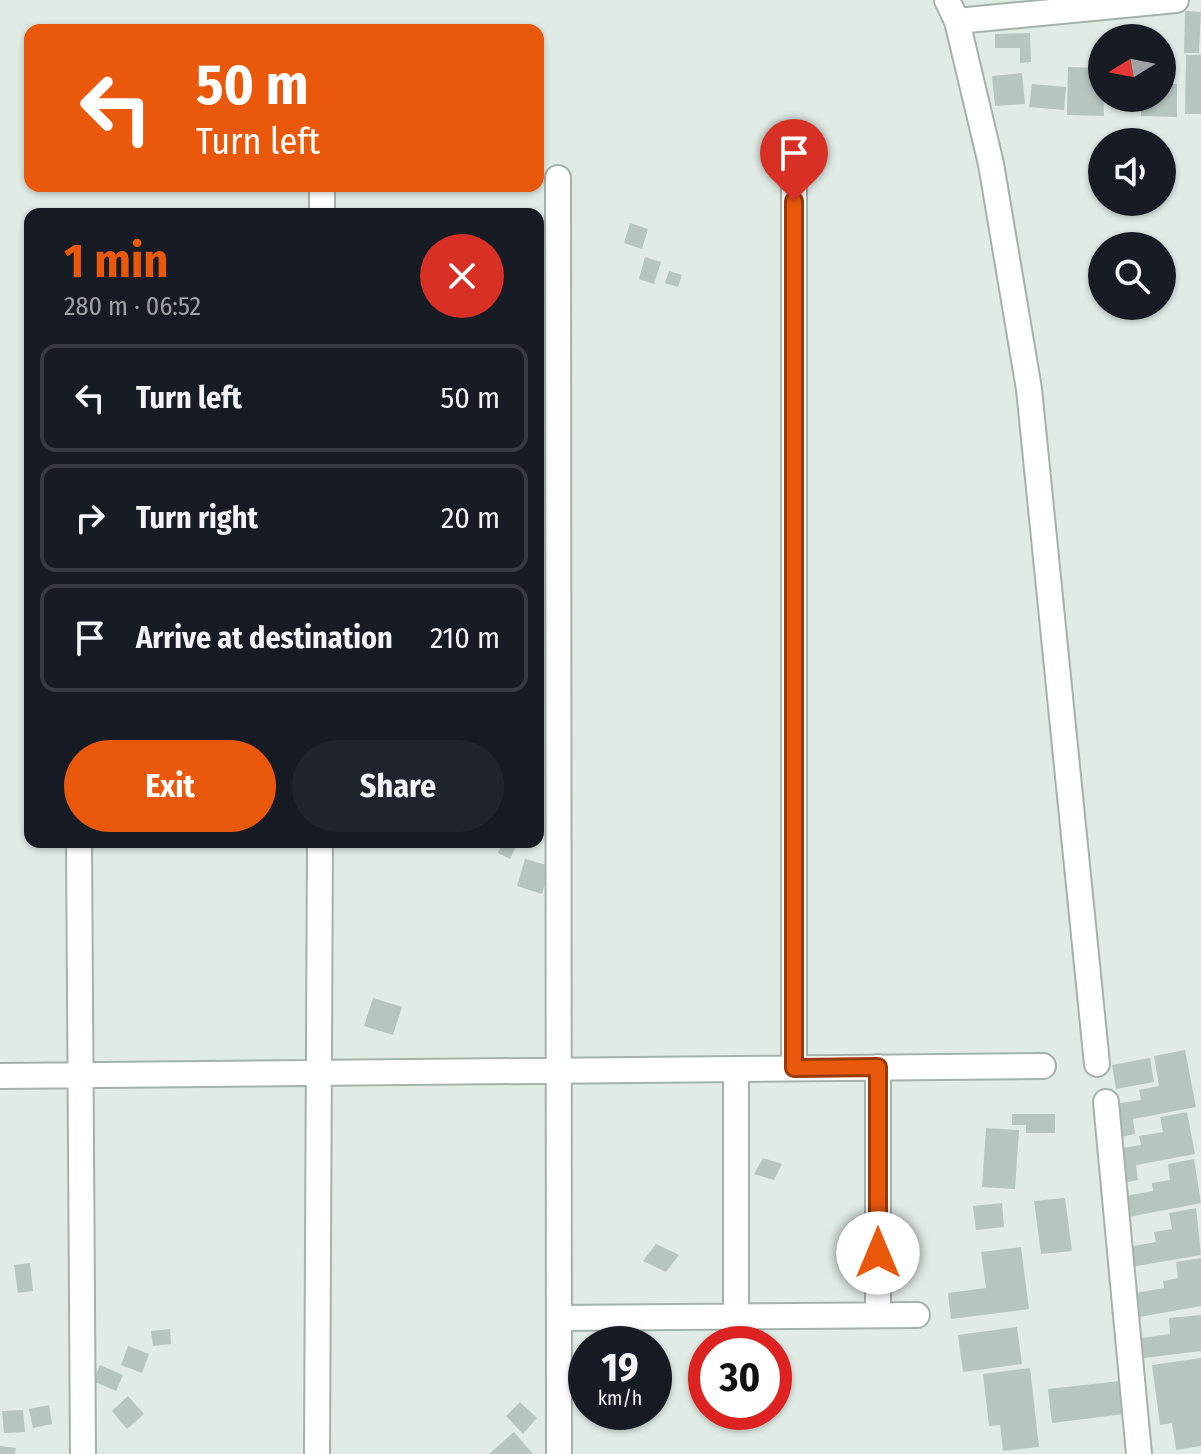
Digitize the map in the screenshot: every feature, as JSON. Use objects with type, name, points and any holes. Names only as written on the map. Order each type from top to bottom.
[{"type":"street","points":[[1097,1064],[1029,389],[991,164],[952,10],[1176,0]]},
{"type":"street","points":[[794,170],[794,1068]]},
{"type":"street","points":[[558,178],[559,1454]]},
{"type":"street","points":[[79,848],[83,1454]]},
{"type":"street","points":[[317,1454],[320,848]]},
{"type":"street","points":[[0,1076],[1043,1066]]},
{"type":"street","points":[[878,1067],[878,1315]]},
{"type":"street","points":[[736,1069],[736,1317]]},
{"type":"street","points":[[1106,1102],[1139,1454]]},
{"type":"street","points":[[559,1318],[917,1315]]},
{"type":"building","points":[[1185,11],[1201,12],[1199,53],[1184,53]]},
{"type":"building","points":[[1030,33],[1031,62],[1020,63],[1020,48],[995,48],[995,34]]},
{"type":"building","points":[[1186,55],[1201,55],[1201,114],[1185,114]]},
{"type":"building","points":[[1068,67],[1088,68],[1088,112],[1104,112],[1104,116],[1067,115]]},
{"type":"building","points":[[1022,73],[1025,104],[995,106],[992,76]]},
{"type":"building","points":[[1032,84],[1066,87],[1064,110],[1029,107]]},
{"type":"building","points":[[1177,84],[1177,117],[1141,116],[1141,112],[1176,112]]},
{"type":"building","points":[[630,223],[648,229],[642,249],[624,243]]},
{"type":"building","points":[[645,257],[661,262],[654,284],[639,279]]},
{"type":"building","points":[[669,271],[682,275],[678,287],[665,283]]},
{"type":"building","points":[[500,848],[516,848],[510,859],[498,853]]},
{"type":"building","points":[[525,859],[550,866],[542,894],[517,886]]},
{"type":"building","points":[[373,998],[402,1007],[393,1035],[364,1026]]},
{"type":"building","points":[[1185,1050],[1196,1107],[1133,1119],[1135,1134],[1121,1137],[1114,1104],[1141,1100],[1139,1090],[1159,1086],[1154,1056]]},
{"type":"building","points":[[1150,1058],[1154,1082],[1116,1089],[1112,1065]]},
{"type":"building","points":[[1187,1112],[1195,1154],[1136,1165],[1138,1180],[1123,1183],[1117,1149],[1141,1145],[1139,1136],[1163,1132],[1160,1117]]},
{"type":"building","points":[[1012,1114],[1055,1114],[1055,1133],[1026,1133],[1026,1125],[1012,1125]]},
{"type":"building","points":[[986,1128],[1019,1130],[1015,1189],[982,1187]]},
{"type":"building","points":[[763,1158],[782,1164],[774,1180],[754,1174]]},
{"type":"building","points":[[1194,1159],[1201,1203],[1129,1217],[1125,1196],[1153,1191],[1152,1183],[1170,1180],[1168,1164]]},
{"type":"building","points":[[1065,1198],[1072,1251],[1041,1254],[1034,1201]]},
{"type":"building","points":[[1002,1203],[1004,1227],[976,1230],[973,1206]]},
{"type":"building","points":[[1196,1208],[1201,1255],[1131,1267],[1128,1247],[1156,1242],[1154,1232],[1172,1229],[1169,1213]]},
{"type":"building","points":[[656,1244],[679,1255],[666,1272],[643,1261]]},
{"type":"building","points":[[1021,1247],[1029,1309],[951,1319],[948,1293],[986,1288],[981,1252]]},
{"type":"building","points":[[1201,1258],[1201,1306],[1139,1317],[1135,1293],[1164,1288],[1163,1281],[1178,1278],[1176,1262]]},
{"type":"building","points":[[30,1263],[33,1291],[18,1293],[14,1265]]},
{"type":"building","points":[[1201,1315],[1201,1351],[1144,1358],[1142,1338],[1170,1334],[1169,1318]]},
{"type":"building","points":[[1017,1327],[1022,1364],[963,1372],[958,1335]]},
{"type":"building","points":[[170,1329],[171,1344],[153,1346],[151,1331]]},
{"type":"building","points":[[128,1346],[149,1354],[142,1373],[121,1365]]},
{"type":"building","points":[[1201,1358],[1201,1446],[1176,1450],[1172,1423],[1160,1425],[1152,1365]]},
{"type":"building","points":[[100,1365],[123,1375],[116,1391],[93,1381]]},
{"type":"building","points":[[1030,1368],[1039,1447],[1003,1451],[1000,1425],[989,1426],[983,1374]]},
{"type":"building","points":[[1120,1381],[1124,1414],[1052,1423],[1048,1389]]},
{"type":"building","points":[[128,1396],[144,1414],[127,1429],[112,1411]]},
{"type":"building","points":[[520,1402],[537,1418],[523,1434],[506,1416]]},
{"type":"building","points":[[49,1405],[52,1424],[33,1428],[29,1409]]},
{"type":"building","points":[[23,1410],[25,1432],[4,1433],[2,1411]]},
{"type":"building","points":[[514,1432],[533,1454],[489,1454]]},
{"type":"building","points":[[0,1446],[16,1448],[15,1454],[0,1454]]},
{"type":"route","points":[[794,201],[794,1068],[878,1067],[878,1253]]}]
